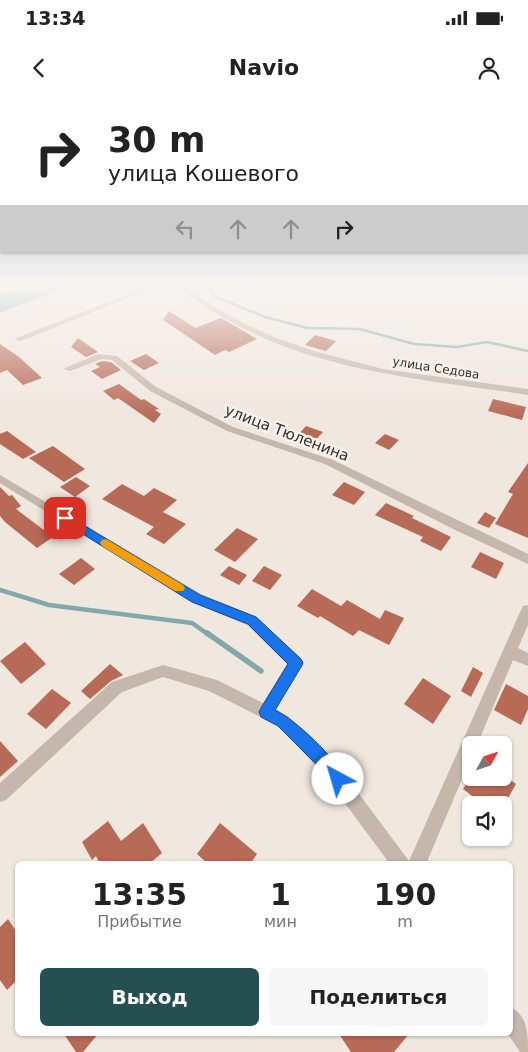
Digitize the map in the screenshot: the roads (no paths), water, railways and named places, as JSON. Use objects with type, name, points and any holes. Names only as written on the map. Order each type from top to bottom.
[{"type":"street","points":[[18,339],[43,329]]},
{"type":"street","name":"улица Седова","points":[[249,329],[314,355],[384,371],[455,383],[528,392]]},
{"type":"street","name":"улица Тюленина","points":[[67,369],[101,356],[114,358],[153,389],[230,429],[329,462],[528,559]]},
{"type":"street","points":[[0,478],[196,598],[252,621],[296,663],[266,712]]},
{"type":"street","points":[[418,861],[528,610]]},
{"type":"street","points":[[510,651],[528,660]]},
{"type":"street","points":[[0,794],[117,687],[162,671],[212,685],[283,721],[327,765],[399,861]]},
{"type":"street","points":[[513,1022],[528,1044]]},
{"type":"waterway","points":[[362,329],[414,344],[457,347],[487,342],[528,351]]},
{"type":"waterway","points":[[0,590],[49,605],[192,623],[209,635]]},
{"type":"waterway","points":[[207,633],[261,671]]}]
